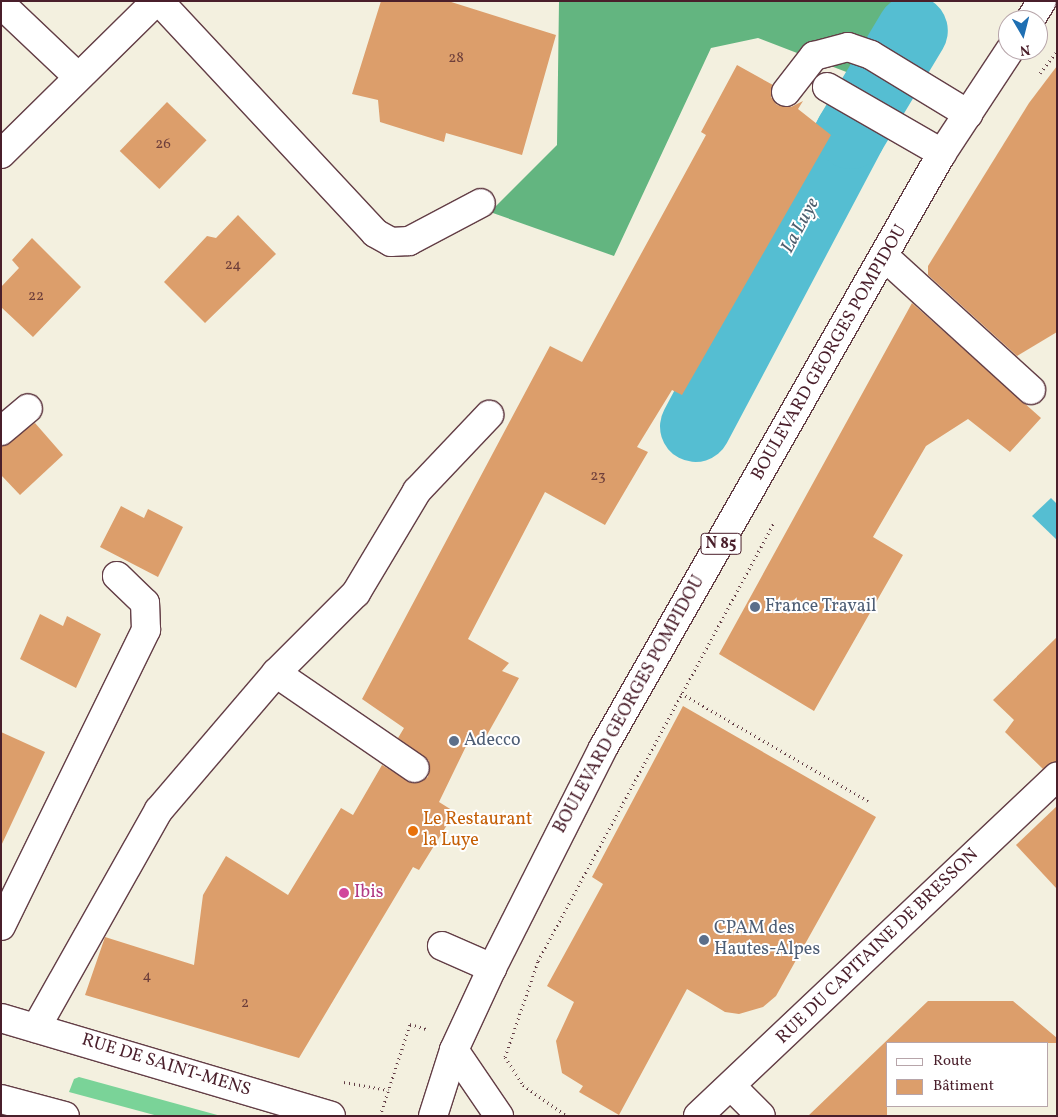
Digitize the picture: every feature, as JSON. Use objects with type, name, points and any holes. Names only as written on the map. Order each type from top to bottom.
[{"type":"street","points":[[1,154],[157,1],[375,232],[391,242],[409,241],[481,203]]},
{"type":"street","points":[[1,4],[78,77]]},
{"type":"street","points":[[786,92],[814,56],[848,47],[871,55],[968,114]]},
{"type":"street","name":"BOULEVARD GEORGES POMPIDOU","points":[[433,1116],[457,1045],[492,968],[603,748],[886,258],[942,154],[1003,60]]},
{"type":"street","points":[[834,91],[942,154]]},
{"type":"street","points":[[886,258],[1031,390]]},
{"type":"street","points":[[1,431],[28,408]]},
{"type":"street","points":[[36,1028],[145,830],[276,673],[356,593],[417,491],[489,415]]},
{"type":"street","points":[[1,926],[146,630],[145,603],[117,576]]},
{"type":"street","points":[[276,673],[415,768]]},
{"type":"street","name":"RUE DU CAPITAINE DE BRESSON","points":[[698,1116],[1049,785]]},
{"type":"street","points":[[442,946],[492,968]]},
{"type":"street","name":"RUE DE SAINT-MENS","points":[[1,1018],[331,1116]]},
{"type":"street","points":[[457,1045],[499,1116]]},
{"type":"street","points":[[731,1086],[761,1116]]},
{"type":"street","points":[[1,1098],[65,1116]]},
{"type":"path","points":[[567,1116],[523,1085],[505,1057],[538,961],[681,693],[868,801]]},
{"type":"path","points":[[380,1116],[410,1024],[457,1045]]},
{"type":"green space","points":[[559,1],[914,1],[849,73],[758,38],[711,48],[614,256],[490,212],[557,145]]},
{"type":"green space","points":[[79,1077],[221,1116],[158,1116],[69,1092],[74,1079]]},
{"type":"water","points":[[1051,498],[1057,504],[1057,540],[1032,516]]},
{"type":"building","points":[[381,1],[448,1],[556,35],[522,155],[446,133],[444,142],[380,122],[378,100],[352,94]]},
{"type":"building","points":[[737,65],[773,85],[771,97],[777,105],[791,107],[803,101],[798,109],[831,135],[682,395],[672,390],[637,447],[648,452],[605,525],[545,492],[468,639],[509,663],[502,671],[519,678],[483,742],[471,736],[439,802],[455,812],[419,870],[413,867],[299,1058],[85,995],[105,937],[194,965],[203,895],[226,856],[288,895],[341,808],[353,815],[382,765],[413,783],[428,777],[429,761],[398,738],[404,728],[362,699],[550,346],[582,362],[706,135],[701,132]]},
{"type":"building","points":[[1057,66],[1057,332],[1017,356],[928,275],[928,266],[1029,103]]},
{"type":"building","points":[[167,102],[207,140],[159,189],[120,151]]},
{"type":"building","points":[[238,215],[276,254],[205,323],[164,282],[207,236],[216,238]]},
{"type":"building","points":[[32,238],[81,287],[33,337],[1,307],[1,287],[19,268],[12,260]]},
{"type":"building","points":[[912,303],[1041,418],[1010,452],[968,419],[926,446],[873,537],[903,555],[814,711],[719,654]]},
{"type":"building","points":[[35,423],[63,455],[20,495],[1,475],[1,446]]},
{"type":"building","points":[[121,506],[144,518],[148,509],[183,527],[158,577],[100,547]]},
{"type":"building","points":[[40,614],[63,626],[67,616],[101,634],[76,688],[20,659]]},
{"type":"building","points":[[1057,637],[1057,762],[1043,769],[1005,732],[1014,720],[993,700]]},
{"type":"building","name":"CPAM des Hautes-Alpes","points":[[683,706],[876,817],[776,996],[763,1007],[739,1014],[725,1012],[687,989],[619,1115],[579,1092],[583,1086],[562,1073],[556,1041],[574,1002],[547,986],[603,884],[592,877]]},
{"type":"building","points":[[1,732],[45,752],[1,846]]},
{"type":"building","points":[[1057,806],[1057,889],[1016,845]]},
{"type":"building","points":[[928,1001],[1013,1001],[1057,1038],[1057,1043],[886,1042],[887,1116],[808,1116]]},
{"type":"waterway","name":"La Luye","points":[[695,426],[850,133],[912,30]]},
{"type":"place","name":"France Travail","points":[[755,607]]},
{"type":"place","name":"Adecco","points":[[454,741]]},
{"type":"place","name":"Le Restaurant la Luye","points":[[413,831]]},
{"type":"place","name":"Ibis","points":[[344,893]]},
{"type":"place","name":"CPAM des Hautes-Alpes","points":[[704,940]]}]
